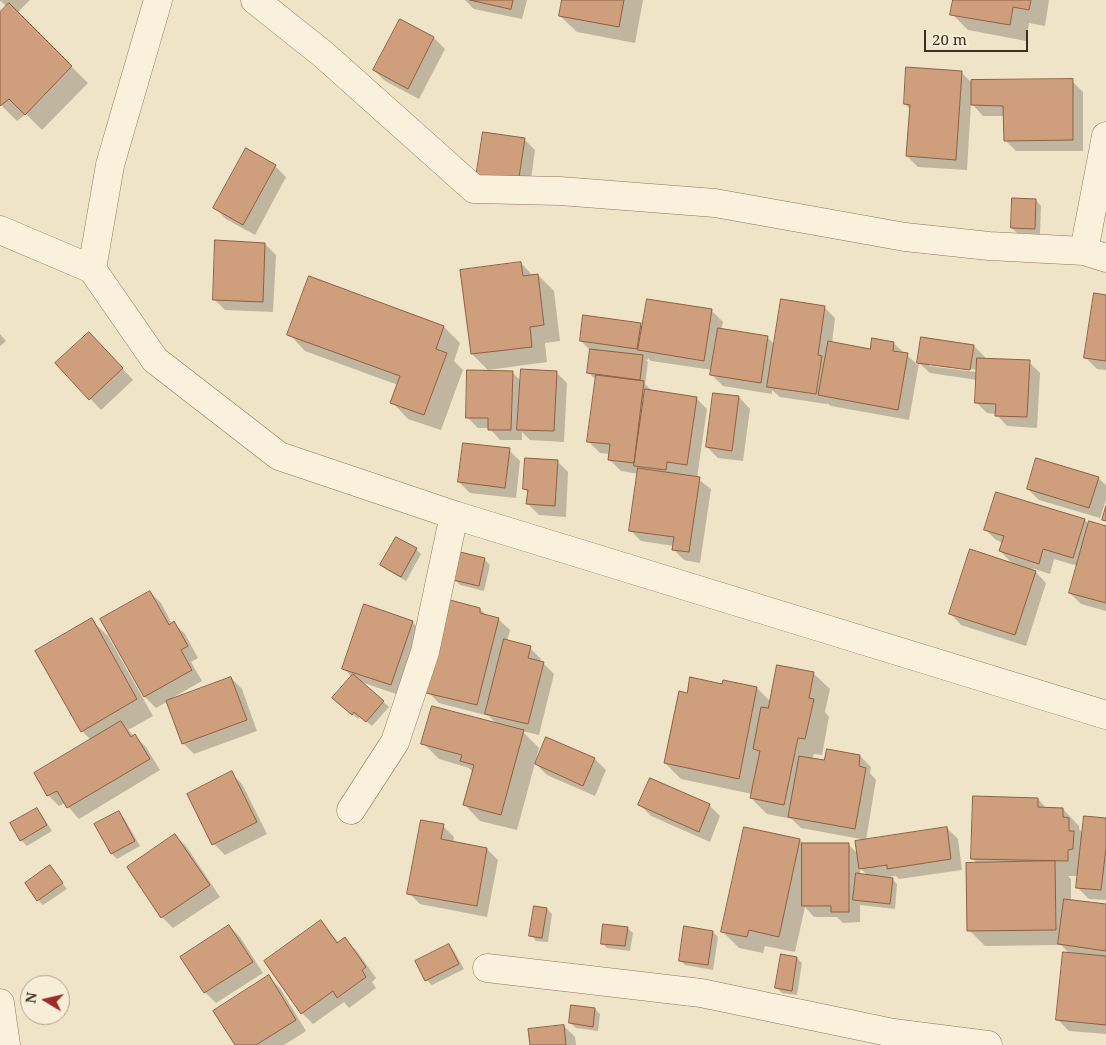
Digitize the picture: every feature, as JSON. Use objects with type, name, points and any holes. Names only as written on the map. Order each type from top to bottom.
[{"type":"street","points":[[92,269],[110,165],[158,0]]},
{"type":"street","points":[[255,0],[324,55],[474,188],[560,191],[715,203],[906,237],[1095,255],[1106,136]]},
{"type":"street","points":[[0,230],[92,269],[155,360],[279,456],[454,515],[1106,714]]},
{"type":"street","points":[[351,810],[395,742],[425,652],[454,515]]},
{"type":"street","points":[[487,968],[702,993],[892,1039],[988,1045]]},
{"type":"street","points":[[0,1003],[6,1045]]},
{"type":"building","points":[[470,0],[513,0],[511,9]]},
{"type":"building","points":[[562,0],[624,0],[619,27],[559,16]]},
{"type":"building","points":[[953,0],[1031,0],[1029,10],[1013,7],[1010,25],[950,15]]},
{"type":"building","points":[[9,3],[72,66],[25,115],[9,99],[0,106],[0,12]]},
{"type":"building","points":[[400,19],[434,37],[408,89],[373,70]]},
{"type":"building","points":[[906,67],[962,71],[956,160],[906,156],[910,105],[904,104]]},
{"type":"building","points":[[1073,79],[1073,140],[1004,141],[1003,106],[971,105],[971,80]]},
{"type":"building","points":[[483,132],[525,138],[518,184],[476,177]]},
{"type":"building","points":[[246,148],[276,165],[243,225],[213,208]]},
{"type":"building","points":[[1012,198],[1036,199],[1035,229],[1011,228]]},
{"type":"building","points":[[215,240],[265,243],[263,302],[213,300]]},
{"type":"building","points":[[521,262],[523,276],[538,274],[544,325],[530,327],[532,347],[471,354],[460,270]]},
{"type":"building","points":[[309,276],[444,326],[436,349],[447,353],[424,415],[390,403],[400,376],[287,335]]},
{"type":"building","points":[[1094,293],[1106,295],[1106,361],[1084,358]]},
{"type":"building","points":[[647,299],[712,309],[704,361],[638,350]]},
{"type":"building","points":[[781,299],[825,306],[818,355],[822,356],[816,394],[767,387]]},
{"type":"building","points":[[583,315],[641,323],[637,349],[580,341]]},
{"type":"building","points":[[718,328],[768,336],[761,383],[710,375]]},
{"type":"building","points":[[89,332],[123,368],[89,400],[55,363]]},
{"type":"building","points":[[921,337],[974,345],[970,370],[917,363]]},
{"type":"building","points":[[872,338],[894,342],[893,351],[908,353],[898,410],[818,395],[828,341],[870,349]]},
{"type":"building","points":[[590,349],[643,355],[640,380],[587,373]]},
{"type":"building","points":[[977,358],[1030,360],[1027,417],[995,416],[996,404],[975,403]]},
{"type":"building","points":[[521,369],[557,371],[554,431],[517,430]]},
{"type":"building","points":[[467,370],[513,371],[511,430],[488,430],[488,418],[466,418]]},
{"type":"building","points":[[596,375],[644,381],[634,463],[608,460],[610,444],[587,442]]},
{"type":"building","points":[[645,389],[697,397],[687,465],[667,462],[666,470],[634,466]]},
{"type":"building","points":[[713,393],[739,396],[732,451],[706,447]]},
{"type":"building","points":[[463,443],[510,448],[505,488],[458,482]]},
{"type":"building","points":[[525,458],[558,460],[555,506],[526,504],[528,490],[523,489]]},
{"type":"building","points":[[1036,458],[1099,477],[1089,508],[1027,489]]},
{"type":"building","points":[[638,468],[700,477],[689,552],[672,550],[674,537],[629,531]]},
{"type":"building","points":[[996,492],[1085,519],[1073,558],[1043,549],[1039,564],[999,551],[1004,536],[984,530]]},
{"type":"building","points":[[1106,506],[1106,521],[1102,520]]},
{"type":"building","points":[[1089,521],[1106,526],[1106,603],[1069,593]]},
{"type":"building","points":[[396,537],[417,548],[401,577],[380,565]]},
{"type":"building","points":[[970,549],[1036,571],[1015,635],[949,614]]},
{"type":"building","points":[[460,552],[485,558],[479,586],[453,580]]},
{"type":"building","points":[[150,591],[169,625],[174,621],[188,646],[181,650],[192,670],[144,697],[100,619]]},
{"type":"building","points":[[450,600],[480,608],[480,613],[499,618],[477,705],[426,693]]},
{"type":"building","points":[[364,604],[413,621],[391,685],[342,669]]},
{"type":"building","points":[[92,618],[137,699],[81,732],[35,651]]},
{"type":"building","points":[[504,639],[531,646],[528,658],[544,662],[528,724],[485,714]]},
{"type":"building","points":[[777,665],[814,672],[809,698],[814,699],[805,739],[798,738],[784,805],[750,798],[760,751],[753,749],[761,707],[768,708]]},
{"type":"building","points":[[353,674],[384,701],[366,722],[354,712],[352,715],[332,698]]},
{"type":"building","points":[[231,677],[247,720],[182,744],[166,701]]},
{"type":"building","points":[[690,677],[722,684],[723,680],[757,687],[739,779],[664,763],[679,691],[687,693]]},
{"type":"building","points":[[432,706],[524,730],[501,815],[463,805],[474,765],[460,761],[462,755],[421,744]]},
{"type":"building","points":[[121,721],[131,737],[135,734],[150,759],[67,808],[57,791],[47,796],[34,773]]},
{"type":"building","points":[[546,737],[595,758],[583,786],[535,764]]},
{"type":"building","points":[[827,749],[860,755],[859,766],[866,768],[855,829],[788,817],[799,756],[824,760]]},
{"type":"building","points":[[232,771],[257,822],[212,845],[187,794]]},
{"type":"building","points":[[650,778],[710,804],[699,832],[638,805]]},
{"type":"building","points":[[973,796],[1038,798],[1038,807],[1063,808],[1063,817],[1069,818],[1069,831],[1074,831],[1073,849],[1068,850],[1068,861],[971,859]]},
{"type":"building","points":[[37,808],[47,825],[20,841],[10,823]]},
{"type":"building","points":[[119,811],[135,841],[111,854],[94,824]]},
{"type":"building","points":[[1084,816],[1106,818],[1106,848],[1101,890],[1076,888]]},
{"type":"building","points":[[421,820],[444,824],[441,839],[487,848],[477,906],[407,894]]},
{"type":"building","points":[[744,827],[800,839],[779,937],[749,930],[747,937],[721,932]]},
{"type":"building","points":[[947,827],[951,859],[887,869],[887,865],[859,869],[855,841]]},
{"type":"building","points":[[175,834],[210,885],[161,918],[127,867]]},
{"type":"building","points":[[802,843],[849,843],[849,912],[831,912],[831,906],[802,906]]},
{"type":"building","points":[[1055,861],[1056,930],[967,931],[966,863]]},
{"type":"building","points":[[50,865],[63,883],[37,901],[25,883]]},
{"type":"building","points":[[856,873],[893,878],[890,904],[853,900]]},
{"type":"building","points":[[1064,899],[1106,904],[1106,951],[1058,944]]},
{"type":"building","points":[[534,906],[547,908],[542,938],[529,936]]},
{"type":"building","points":[[321,920],[337,943],[345,937],[366,967],[362,970],[366,977],[337,998],[333,991],[301,1014],[264,961]]},
{"type":"building","points":[[603,924],[628,927],[625,946],[601,944]]},
{"type":"building","points":[[229,925],[253,962],[204,993],[180,957]]},
{"type":"building","points":[[684,926],[713,931],[708,965],[679,961]]},
{"type":"building","points":[[449,944],[459,964],[425,981],[415,961]]},
{"type":"building","points":[[1063,952],[1106,956],[1106,1025],[1056,1020]]},
{"type":"building","points":[[781,954],[797,957],[792,991],[775,988]]},
{"type":"building","points":[[269,975],[296,1020],[256,1045],[235,1045],[213,1011]]},
{"type":"building","points":[[571,1005],[595,1008],[593,1027],[569,1023]]},
{"type":"building","points":[[564,1025],[566,1045],[530,1045],[528,1029]]}]
